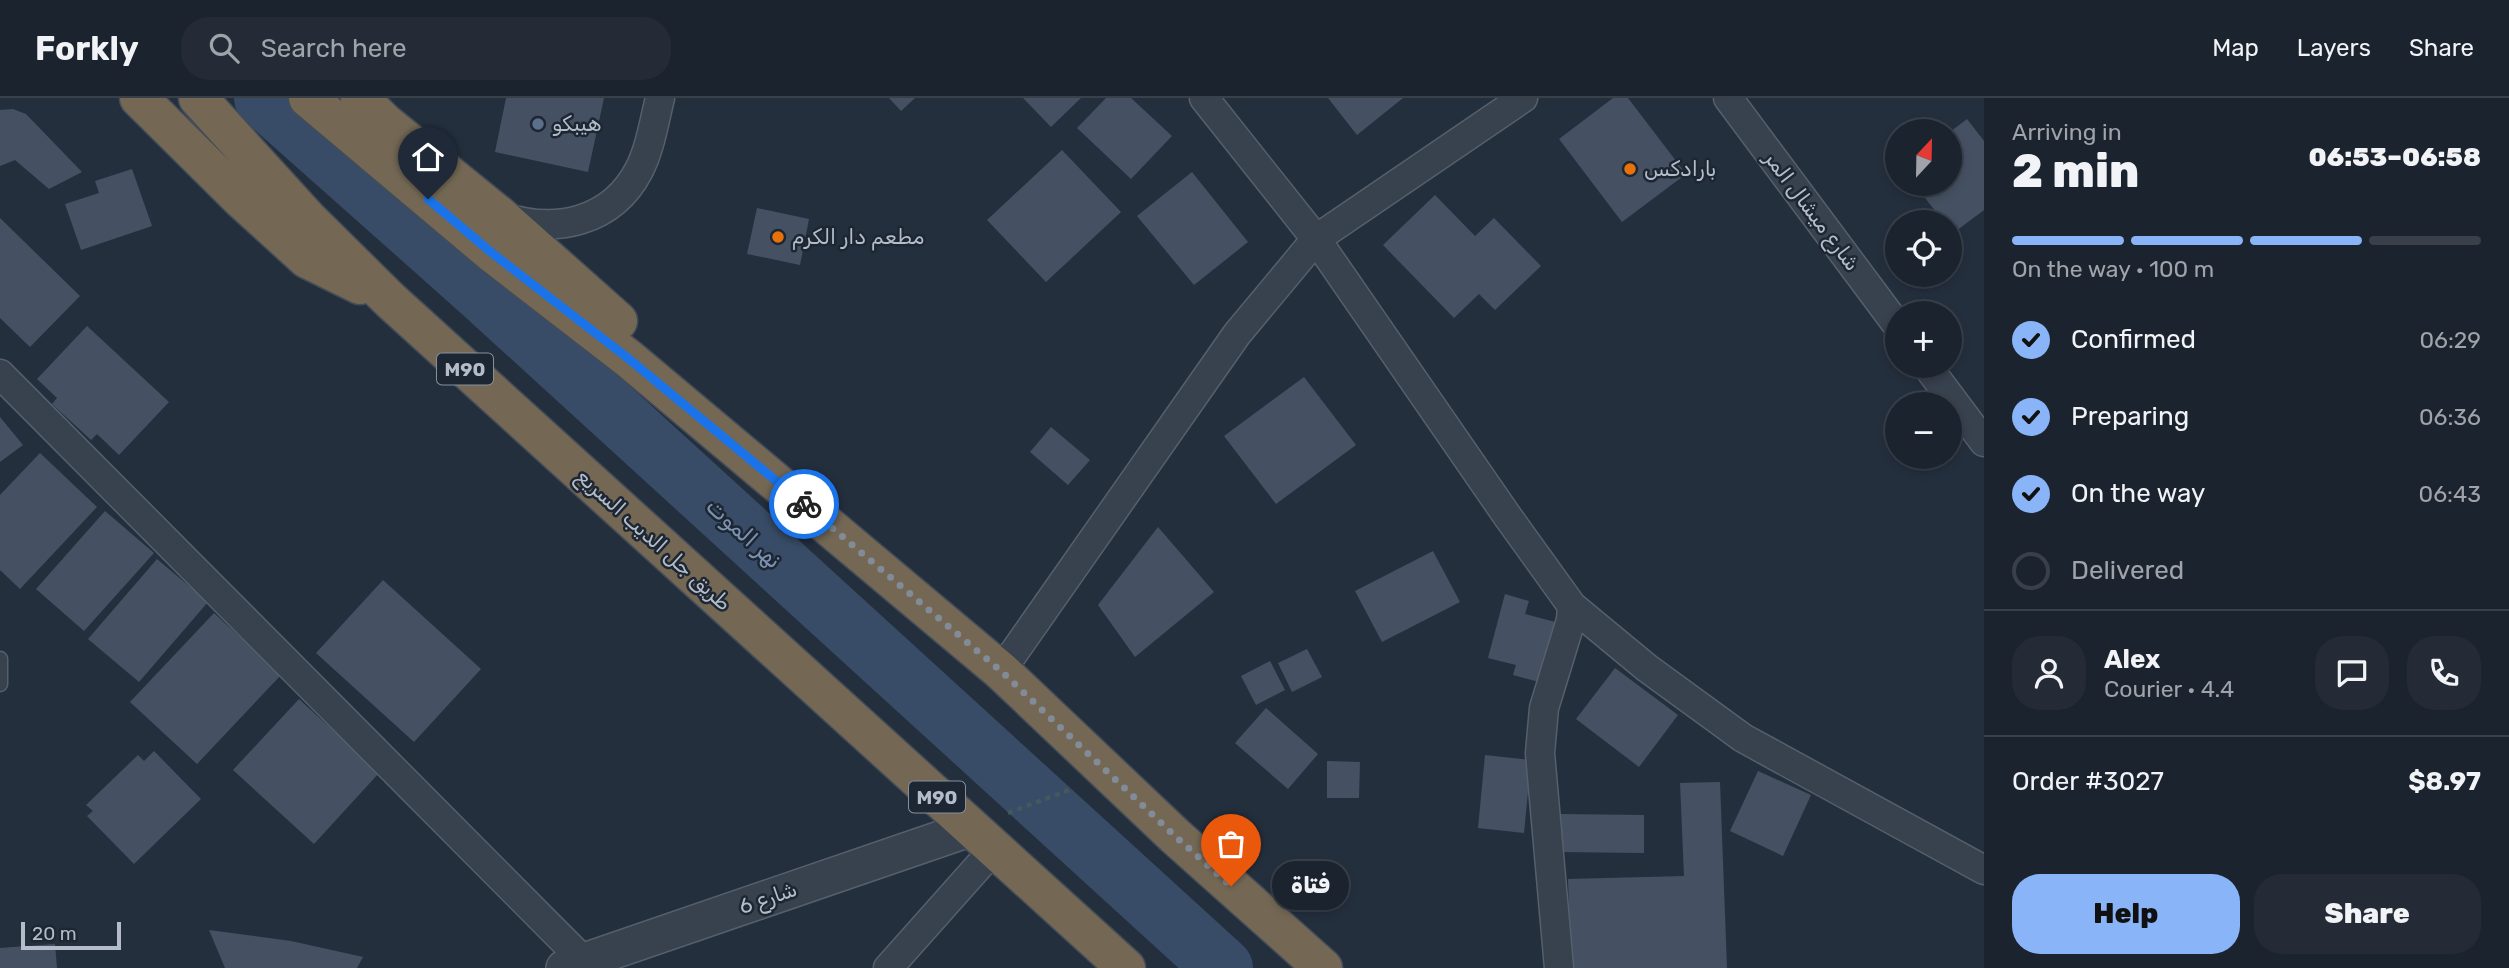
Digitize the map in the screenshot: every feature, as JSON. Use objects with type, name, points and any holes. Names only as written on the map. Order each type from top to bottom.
[{"type":"highway","points":[[139,98],[241,199],[307,259],[390,300]]},
{"type":"highway","name":"طريق جل الديب السريع","points":[[198,98],[307,218],[390,300],[989,831],[1126,968]]},
{"type":"highway","points":[[308,98],[492,253],[629,359],[1001,671],[1175,836],[1323,968]]},
{"type":"highway","points":[[373,106],[753,441],[833,529]]},
{"type":"street","points":[[500,216],[526,224],[552,226],[579,221],[603,209],[624,192],[639,170],[660,98]]},
{"type":"street","points":[[1204,98],[1316,239],[1572,606],[1647,668],[1743,738],[1984,870]]},
{"type":"street","points":[[1001,671],[1237,334],[1316,239],[1522,98]]},
{"type":"street","name":"شارع ميشال المر","points":[[1728,98],[1885,309]]},
{"type":"street","points":[[0,374],[574,964]]},
{"type":"street","points":[[1936,378],[1984,442]]},
{"type":"street","points":[[1559,968],[1539,753],[1544,708],[1571,620],[1572,606]]},
{"type":"street","points":[[888,968],[989,831]]},
{"type":"street","name":"شارع 6","points":[[574,964],[989,831]]},
{"type":"lane","points":[[0,659],[0,684]]},
{"type":"path","points":[[989,831],[1066,791]]},
{"type":"building","points":[[506,98],[604,98],[588,172],[495,152]]},
{"type":"building","points":[[889,98],[915,98],[901,111]]},
{"type":"building","points":[[1023,98],[1081,98],[1051,127]]},
{"type":"building","points":[[1106,98],[1131,98],[1172,136],[1131,179],[1077,128]]},
{"type":"building","points":[[1328,98],[1403,98],[1357,135]]},
{"type":"building","points":[[1613,98],[1628,98],[1686,174],[1622,222],[1559,139]]},
{"type":"building","points":[[13,109],[26,114],[82,172],[49,189],[15,160],[0,166],[0,110]]},
{"type":"building","points":[[1967,119],[1984,141],[1984,210],[1962,226],[1962,210],[1935,210],[1923,196],[1962,196],[1962,123]]},
{"type":"building","points":[[1062,150],[1121,212],[1046,282],[987,220]]},
{"type":"building","points":[[132,169],[152,226],[81,250],[65,204],[99,193],[95,181]]},
{"type":"building","points":[[1192,172],[1248,242],[1194,285],[1137,216]]},
{"type":"building","points":[[1435,195],[1475,236],[1494,218],[1541,266],[1495,310],[1479,294],[1454,318],[1383,245]]},
{"type":"building","name":"مطعم دار الكرم","points":[[757,208],[809,219],[800,265],[747,254]]},
{"type":"building","points":[[0,218],[80,296],[30,347],[0,318]]},
{"type":"building","points":[[87,326],[169,402],[119,455],[97,434],[91,440],[52,404],[57,398],[37,379]]},
{"type":"building","points":[[1304,377],[1356,445],[1276,504],[1224,436]]},
{"type":"building","points":[[0,417],[23,445],[0,462]]},
{"type":"building","points":[[1051,427],[1090,460],[1068,485],[1030,452]]},
{"type":"building","points":[[40,453],[97,507],[20,589],[0,570],[0,495]]},
{"type":"building","points":[[105,511],[154,553],[84,631],[36,589]]},
{"type":"building","points":[[1158,527],[1214,592],[1135,657],[1098,605]]},
{"type":"building","points":[[1433,551],[1460,602],[1382,642],[1355,591]]},
{"type":"building","points":[[157,559],[208,602],[139,682],[88,639]]},
{"type":"building","points":[[383,580],[481,669],[414,742],[316,653]]},
{"type":"building","points":[[1505,594],[1529,601],[1525,614],[1559,623],[1543,683],[1513,675],[1516,665],[1488,658]]},
{"type":"building","points":[[214,613],[281,675],[197,764],[130,702]]},
{"type":"building","points":[[1307,649],[1322,677],[1292,692],[1278,663]]},
{"type":"building","points":[[1270,661],[1285,690],[1256,705],[1241,676]]},
{"type":"building","points":[[1615,668],[1678,715],[1639,767],[1576,719]]},
{"type":"building","points":[[299,699],[379,773],[314,844],[233,770]]},
{"type":"building","points":[[1266,708],[1318,754],[1288,789],[1235,743]]},
{"type":"building","points":[[154,751],[201,799],[134,864],[87,816],[93,811],[86,805],[138,755],[144,761]]},
{"type":"building","points":[[1485,755],[1531,760],[1524,833],[1478,828]]},
{"type":"building","points":[[1327,761],[1360,762],[1359,798],[1327,798]]},
{"type":"building","points":[[1758,771],[1811,795],[1783,856],[1730,831]]},
{"type":"building","points":[[1720,782],[1727,968],[1571,968],[1568,879],[1684,876],[1680,783]]},
{"type":"building","points":[[1559,814],[1644,815],[1644,853],[1559,852]]},
{"type":"building","points":[[209,930],[291,941],[363,957],[357,968],[225,968]]},
{"type":"building","points":[[55,944],[57,968],[0,968],[0,948]]},
{"type":"waterway","name":"نهر الموت","points":[[264,98],[479,289],[1223,968]]},
{"type":"way so far","points":[[804,504],[1001,671],[1231,886]]},
{"type":"place","name":"هيبكو","points":[[538,124]]},
{"type":"place","name":"بارادكس","points":[[1630,169]]},
{"type":"place","name":"مطعم دار الكرم","points":[[778,237]]},
{"type":"place","name":"فتاة","points":[[1231,886]]},
{"type":"route","points":[[428,199],[492,253],[629,359],[804,504]]}]
